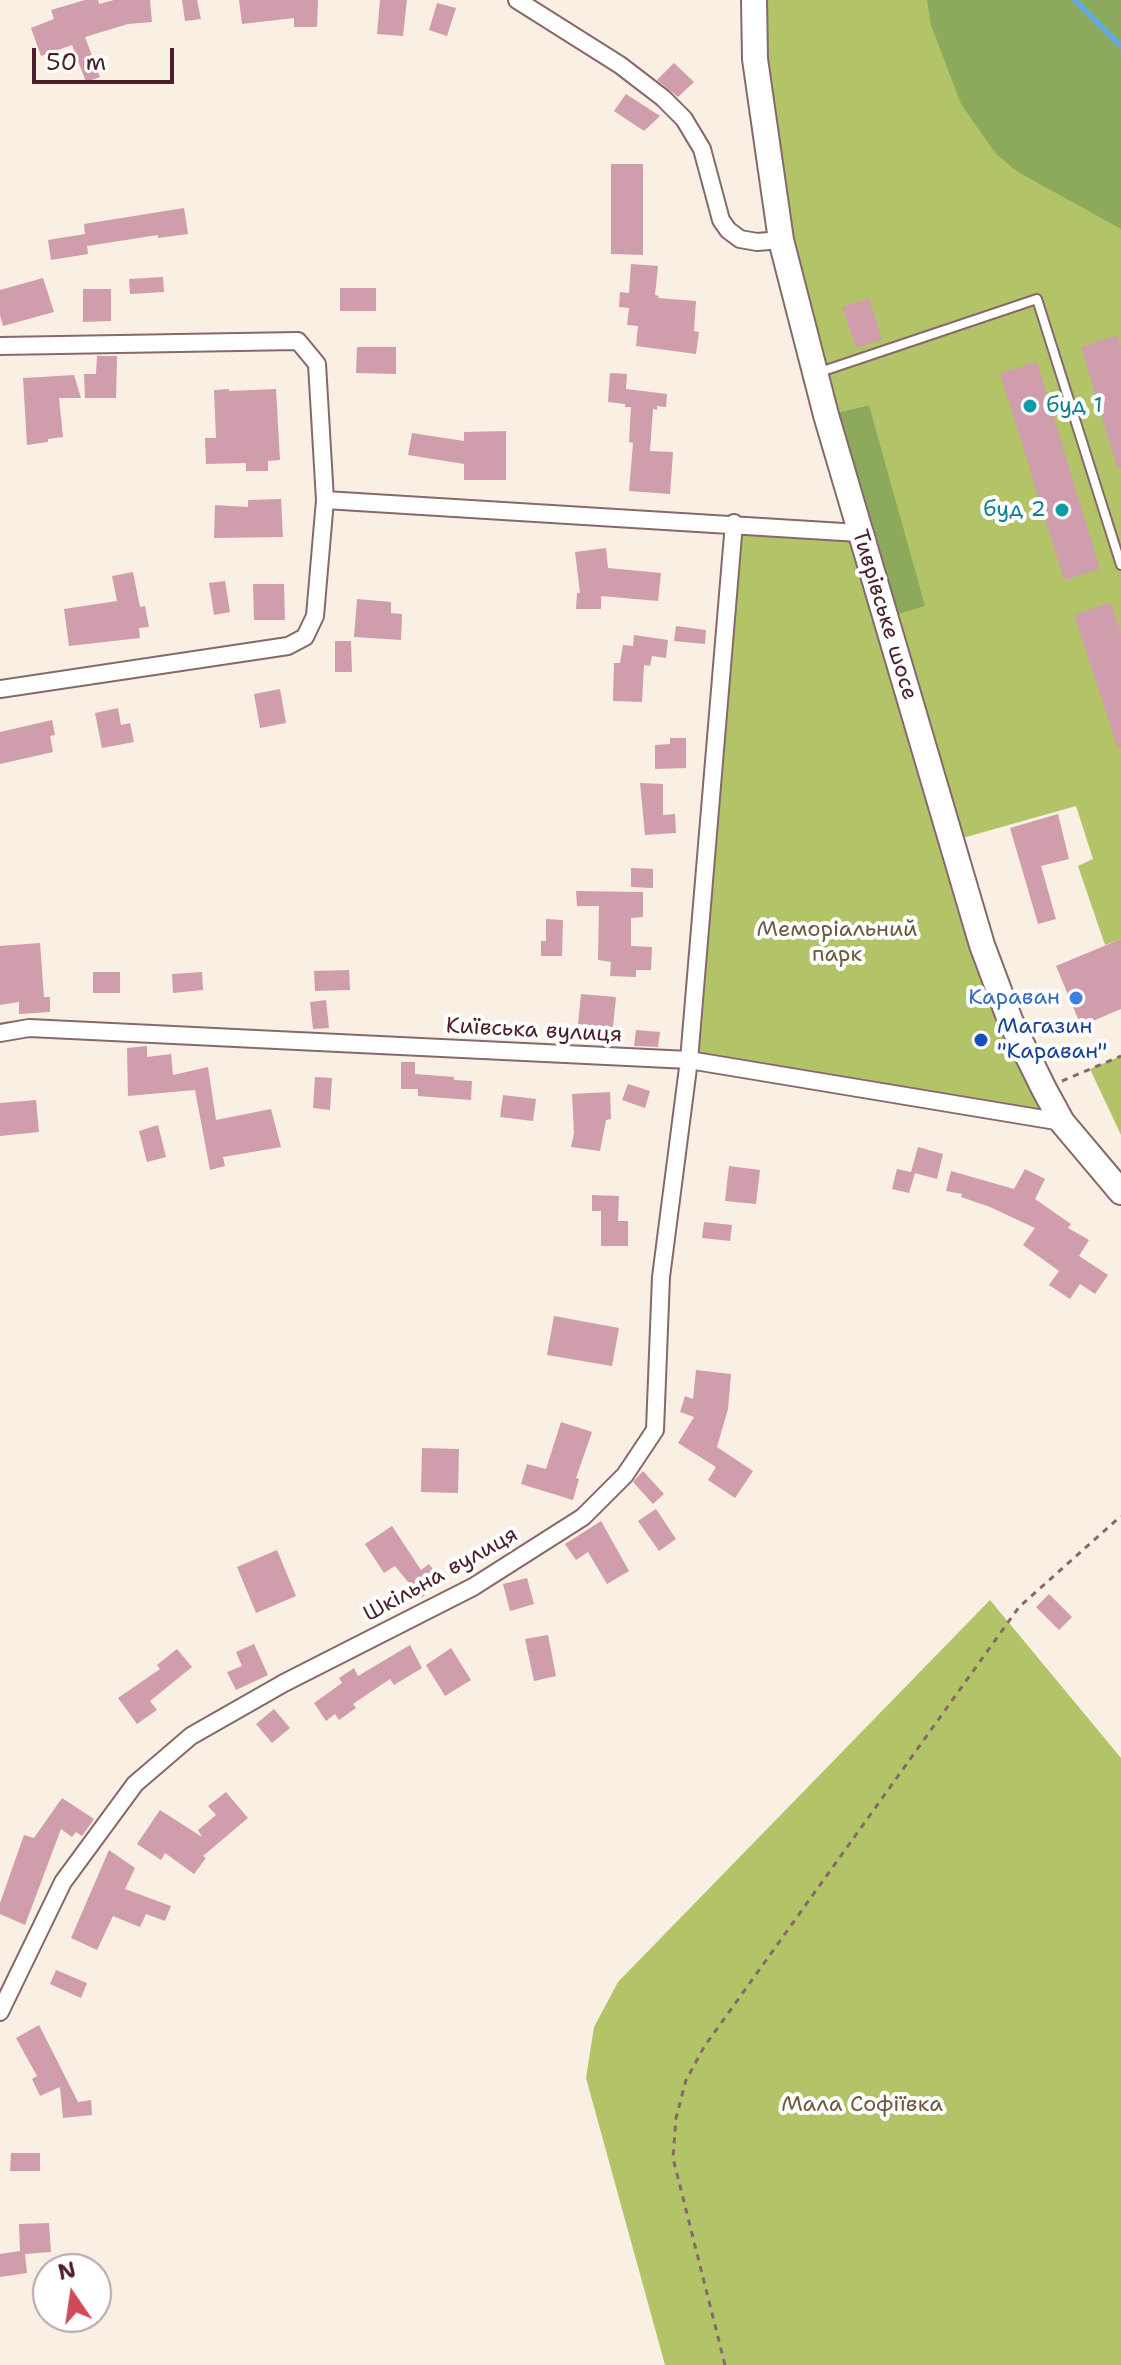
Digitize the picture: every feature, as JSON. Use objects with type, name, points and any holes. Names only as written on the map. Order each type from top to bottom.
[{"type":"main road","name":"Тиврівське шосе","points":[[754,0],[755,59],[781,240],[859,533],[982,945],[1010,1020],[1062,1122],[1121,1192]]},
{"type":"street","points":[[517,0],[620,65],[663,98],[684,119],[702,149],[721,220],[728,230],[748,241],[781,240]]},
{"type":"street","points":[[0,346],[298,341],[317,364],[325,500],[315,616],[305,637],[288,646],[0,689]]},
{"type":"street","points":[[325,500],[859,533]]},
{"type":"street","name":"Шкільна вулиця","points":[[0,2012],[63,1882],[135,1784],[191,1736],[284,1683],[473,1587],[583,1517],[625,1475],[655,1430],[661,1277],[689,1060],[734,523]]},
{"type":"street","name":"Київська вулиця","points":[[0,1033],[29,1028],[689,1060],[1062,1122]]},
{"type":"lane","points":[[815,374],[1037,299],[1121,565]]},
{"type":"path","points":[[1044,1089],[1121,1056]]},
{"type":"path","points":[[725,2365],[673,2158],[676,2118],[686,2080],[704,2047],[1019,1607],[1121,1516]]},
{"type":"green space","name":"Меморіальний парк","points":[[754,0],[1121,0],[1121,939],[1105,945],[1078,866],[1093,859],[1076,806],[952,841],[1062,1122],[689,1060],[734,523],[859,533],[869,405],[826,415],[781,240]]},
{"type":"green space","points":[[927,0],[1121,0],[1121,229],[1018,172],[996,154],[961,104],[931,25]]},
{"type":"green space","points":[[869,405],[925,606],[885,618],[826,415]]},
{"type":"green space","points":[[1121,1056],[1121,1135],[1090,1069]]},
{"type":"green space","name":"Мала Софіївка","points":[[990,1600],[1121,1758],[1121,2365],[665,2365],[586,2078],[594,2027],[618,1982]]},
{"type":"building","points":[[85,0],[98,0],[99,4],[114,0],[150,0],[152,22],[128,24],[85,37],[100,77],[86,82],[72,45],[41,56],[31,28],[54,19],[51,10]]},
{"type":"building","points":[[182,0],[197,0],[201,19],[185,21]]},
{"type":"building","points":[[239,0],[318,0],[317,27],[294,27],[294,18],[242,24]]},
{"type":"building","points":[[380,0],[407,0],[403,36],[377,34]]},
{"type":"building","points":[[437,3],[456,8],[447,36],[429,30]]},
{"type":"building","points":[[674,63],[694,82],[678,97],[657,80]]},
{"type":"building","points":[[626,94],[660,116],[644,131],[614,111]]},
{"type":"building","points":[[611,164],[643,164],[643,255],[611,254]]},
{"type":"building","points":[[184,208],[188,234],[158,238],[158,235],[87,246],[88,254],[51,260],[48,240],[85,234],[84,224]]},
{"type":"building","points":[[631,264],[658,266],[655,295],[658,298],[696,301],[694,331],[699,332],[696,354],[636,346],[638,326],[627,325],[629,308],[619,307],[620,292],[629,293]]},
{"type":"building","points":[[163,277],[164,292],[130,294],[129,279]]},
{"type":"building","points":[[43,278],[54,312],[3,326],[0,290]]},
{"type":"building","points":[[340,288],[376,288],[376,311],[340,311]]},
{"type":"building","points":[[83,289],[111,289],[111,321],[83,322]]},
{"type":"building","points":[[869,298],[882,340],[856,348],[842,307]]},
{"type":"building","points":[[1117,335],[1121,347],[1121,467],[1117,468],[1081,347]]},
{"type":"building","points":[[357,347],[396,347],[396,374],[356,373]]},
{"type":"building","points":[[97,356],[117,356],[116,398],[85,398],[84,374],[96,374]]},
{"type":"building","name":"буд 2","points":[[1037,362],[1100,569],[1064,580],[1000,373]]},
{"type":"building","points":[[610,373],[627,374],[626,389],[667,394],[666,407],[653,409],[650,451],[673,452],[670,494],[629,491],[633,443],[629,442],[631,407],[608,402]]},
{"type":"building","points":[[74,375],[81,398],[59,398],[63,437],[27,445],[23,378]]},
{"type":"building","points":[[276,389],[280,460],[268,461],[268,471],[246,471],[246,463],[206,464],[205,438],[216,438],[214,390]]},
{"type":"building","points":[[506,431],[506,480],[464,480],[464,464],[408,455],[412,433],[464,441],[464,432]]},
{"type":"building","points":[[281,499],[283,537],[214,538],[215,505],[248,507],[248,500]]},
{"type":"building","points":[[606,548],[608,568],[661,573],[658,601],[601,596],[601,609],[576,609],[577,593],[580,593],[575,552]]},
{"type":"building","points":[[133,572],[140,607],[145,606],[149,627],[139,628],[140,638],[69,646],[64,609],[117,601],[112,576]]},
{"type":"building","points":[[225,581],[230,612],[214,615],[209,583]]},
{"type":"building","points":[[253,584],[284,584],[285,620],[254,620]]},
{"type":"building","points":[[357,599],[391,602],[391,613],[402,614],[401,640],[354,637]]},
{"type":"building","points":[[1111,602],[1121,634],[1121,748],[1118,749],[1074,615]]},
{"type":"building","points":[[676,626],[706,630],[705,644],[674,641]]},
{"type":"building","points":[[634,635],[668,640],[666,658],[652,656],[650,666],[644,665],[642,702],[613,701],[614,663],[620,663],[623,645],[633,646]]},
{"type":"building","points":[[335,641],[351,641],[352,672],[335,672]]},
{"type":"building","points":[[280,689],[286,723],[260,728],[254,694]]},
{"type":"building","points":[[118,708],[121,725],[130,723],[134,742],[102,748],[95,713]]},
{"type":"building","points":[[52,720],[55,735],[50,736],[53,752],[0,764],[0,732]]},
{"type":"building","points":[[670,738],[686,738],[686,768],[655,769],[655,745],[670,744]]},
{"type":"building","points":[[640,783],[663,784],[663,815],[675,814],[676,833],[645,835]]},
{"type":"building","points":[[1058,814],[1069,859],[1041,866],[1056,919],[1038,924],[1010,828]]},
{"type":"building","points":[[631,868],[653,869],[653,888],[631,887]]},
{"type":"building","points":[[576,891],[643,892],[643,917],[631,918],[631,946],[652,947],[651,970],[636,970],[636,977],[610,976],[611,962],[598,960],[599,906],[577,906]]},
{"type":"building","points":[[546,919],[563,920],[562,956],[541,956],[541,941],[546,941]]},
{"type":"building","points":[[1121,939],[1121,1009],[1081,1026],[1056,966]]},
{"type":"building","points":[[40,943],[44,997],[50,997],[50,1012],[19,1014],[19,1002],[0,1005],[0,946]]},
{"type":"building","points":[[349,970],[350,990],[315,991],[314,971]]},
{"type":"building","points":[[93,972],[120,972],[120,993],[93,993]]},
{"type":"building","points":[[202,972],[203,990],[173,993],[172,974]]},
{"type":"building","points":[[581,994],[616,997],[613,1027],[578,1024]]},
{"type":"building","points":[[326,1000],[329,1028],[313,1029],[310,1002]]},
{"type":"building","points":[[636,1030],[660,1032],[658,1047],[634,1046]]},
{"type":"building","points":[[147,1046],[147,1057],[171,1054],[173,1075],[208,1067],[216,1120],[271,1109],[281,1147],[223,1157],[225,1166],[210,1170],[195,1090],[128,1096],[127,1048]]},
{"type":"building","points":[[401,1062],[415,1062],[415,1074],[472,1081],[471,1100],[418,1096],[418,1089],[401,1089]]},
{"type":"building","points":[[315,1077],[332,1078],[330,1110],[313,1108]]},
{"type":"building","points":[[628,1084],[650,1091],[645,1108],[622,1100]]},
{"type":"building","points":[[610,1092],[611,1119],[606,1120],[600,1151],[571,1147],[574,1133],[572,1094]]},
{"type":"building","points":[[503,1095],[536,1099],[533,1121],[500,1117]]},
{"type":"building","points":[[36,1100],[39,1132],[0,1136],[0,1103]]},
{"type":"building","points":[[158,1125],[166,1157],[147,1162],[139,1131]]},
{"type":"building","points":[[918,1147],[943,1154],[937,1179],[911,1172]]},
{"type":"building","points":[[729,1166],[760,1170],[756,1204],[725,1201]]},
{"type":"building","points":[[897,1169],[915,1173],[909,1193],[892,1189]]},
{"type":"building","points":[[1025,1169],[1045,1179],[1035,1199],[1071,1224],[1068,1228],[1089,1240],[1079,1256],[1108,1275],[1095,1294],[1080,1284],[1070,1299],[1049,1285],[1059,1271],[1023,1245],[1035,1228],[961,1197],[962,1194],[946,1191],[951,1171],[1014,1189]]},
{"type":"building","points":[[592,1195],[619,1196],[618,1221],[628,1221],[628,1246],[601,1246],[601,1211],[592,1211]]},
{"type":"building","points":[[704,1222],[732,1225],[730,1241],[702,1238]]},
{"type":"building","points":[[554,1316],[619,1328],[612,1366],[547,1355]]},
{"type":"building","points":[[696,1370],[731,1374],[728,1409],[717,1447],[753,1471],[735,1498],[708,1480],[716,1467],[678,1443],[694,1417],[680,1412],[685,1396],[693,1399]]},
{"type":"building","points":[[561,1422],[592,1432],[576,1478],[579,1479],[573,1500],[521,1484],[527,1464],[546,1469]]},
{"type":"building","points":[[422,1448],[459,1449],[458,1493],[421,1492]]},
{"type":"building","points":[[643,1471],[664,1494],[653,1504],[633,1482]]},
{"type":"building","points":[[656,1509],[676,1539],[659,1551],[638,1521]]},
{"type":"building","points":[[601,1521],[629,1571],[607,1584],[588,1552],[576,1560],[565,1544]]},
{"type":"building","points":[[392,1526],[421,1570],[429,1564],[442,1581],[421,1598],[395,1566],[384,1573],[365,1544]]},
{"type":"building","points":[[277,1550],[296,1596],[256,1613],[237,1567]]},
{"type":"building","points":[[527,1578],[534,1604],[510,1611],[503,1584]]},
{"type":"building","points":[[1049,1594],[1072,1617],[1059,1630],[1036,1607]]},
{"type":"building","points":[[548,1635],[556,1676],[534,1681],[525,1639]]},
{"type":"building","points":[[254,1644],[268,1675],[236,1690],[227,1672],[242,1666],[236,1652]]},
{"type":"building","points":[[410,1645],[422,1668],[394,1685],[390,1679],[353,1704],[356,1708],[339,1720],[335,1714],[326,1721],[314,1703],[342,1683],[339,1678],[354,1668],[358,1676]]},
{"type":"building","points":[[451,1648],[471,1680],[445,1696],[426,1665]]},
{"type":"building","points":[[177,1649],[192,1667],[150,1701],[157,1710],[137,1724],[118,1698],[160,1669],[157,1665]]},
{"type":"building","points":[[274,1709],[290,1728],[272,1743],[256,1724]]},
{"type":"building","points":[[226,1792],[248,1818],[203,1856],[206,1858],[194,1874],[165,1853],[161,1860],[137,1844],[160,1810],[202,1837],[198,1830],[216,1815],[208,1806]]},
{"type":"building","points":[[62,1798],[94,1819],[82,1836],[76,1832],[72,1837],[61,1829],[25,1925],[0,1914],[0,1903],[24,1835],[34,1838]]},
{"type":"building","points":[[109,1850],[135,1868],[125,1889],[171,1906],[165,1921],[146,1914],[140,1927],[113,1916],[97,1950],[71,1938]]},
{"type":"building","points":[[56,1970],[87,1983],[81,1998],[50,1984]]},
{"type":"building","points":[[39,2025],[78,2102],[91,2100],[92,2115],[63,2118],[60,2087],[40,2096],[32,2079],[37,2076],[16,2038]]},
{"type":"building","points":[[11,2153],[40,2153],[40,2171],[10,2171]]},
{"type":"building","points":[[49,2223],[51,2252],[25,2254],[27,2273],[0,2277],[0,2254],[20,2251],[19,2224]]},
{"type":"waterway","points":[[1075,0],[1121,46]]},
{"type":"place","name":"буд 1","points":[[1030,406]]},
{"type":"place","name":"буд 2","points":[[1062,510]]},
{"type":"place","name":"Караван","points":[[1076,998]]},
{"type":"place","name":"Магазин \"Караван\"","points":[[981,1040]]}]
